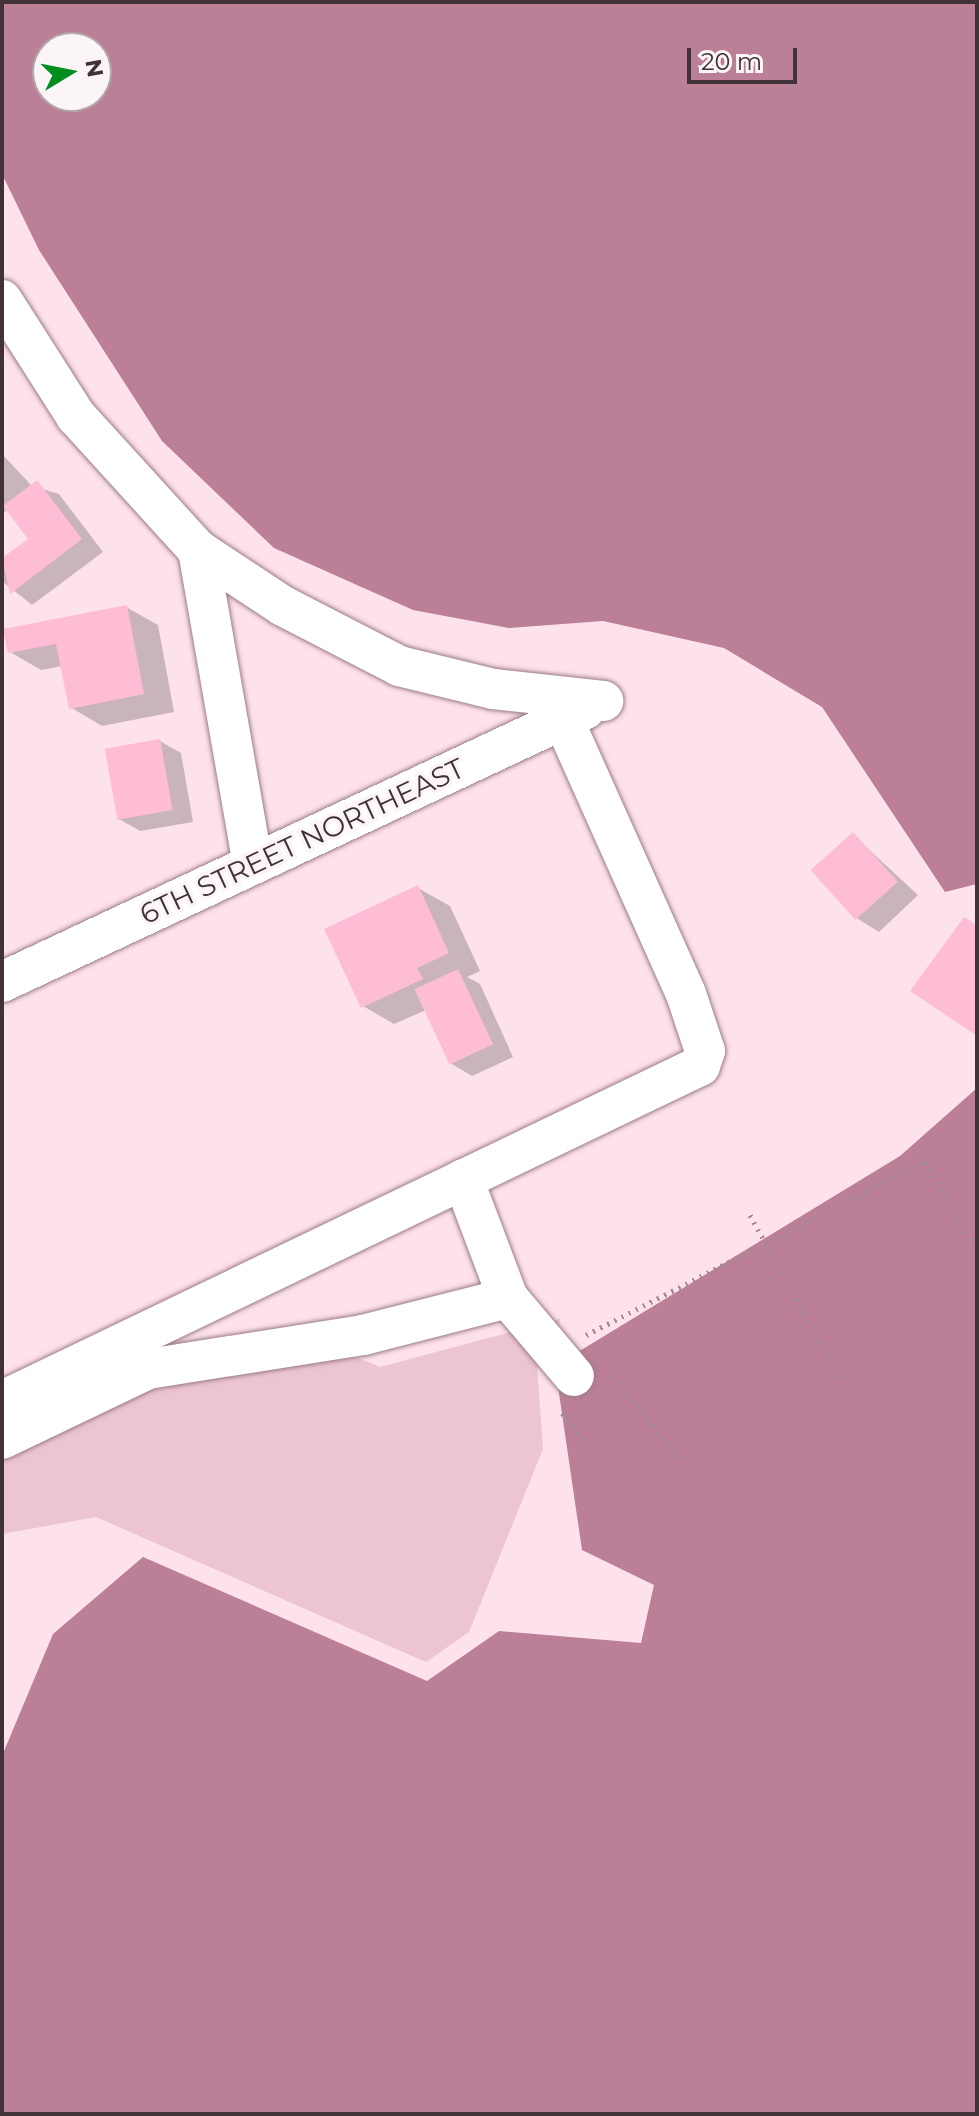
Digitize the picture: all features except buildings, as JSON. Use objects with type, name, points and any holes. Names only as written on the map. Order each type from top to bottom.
[{"type":"street","points":[[2,300],[76,416],[198,550],[253,864]]},
{"type":"street","name":"6TH STREET NORTHEAST","points":[[2,982],[603,701],[493,689],[399,666],[283,606],[198,550]]},
{"type":"street","points":[[2,1401],[704,1060],[686,994],[563,719]]},
{"type":"street","points":[[463,1179],[508,1298],[589,1363]]},
{"type":"street","points":[[2,1439],[148,1369],[363,1335],[508,1298]]},
{"type":"path","points":[[581,1337],[926,1161],[971,1244]]},
{"type":"path","points":[[750,1215],[841,1380]]},
{"type":"path","points":[[573,1328],[581,1337],[589,1363],[682,1461]]},
{"type":"shaded area","points":[[2,2],[977,2],[977,884],[945,892],[822,707],[724,648],[603,621],[509,628],[413,610],[274,548],[162,441],[39,250],[2,174]]},
{"type":"shaded area","points":[[977,1088],[977,2114],[2,2114],[2,1756],[53,1634],[143,1557],[427,1681],[499,1631],[641,1643],[654,1585],[582,1550],[555,1366],[900,1156]]},
{"type":"shaded area","points":[[560,1319],[556,1346],[537,1365],[543,1449],[469,1632],[426,1662],[96,1517],[2,1534],[2,1441],[178,1370],[323,1343],[380,1367]]}]
